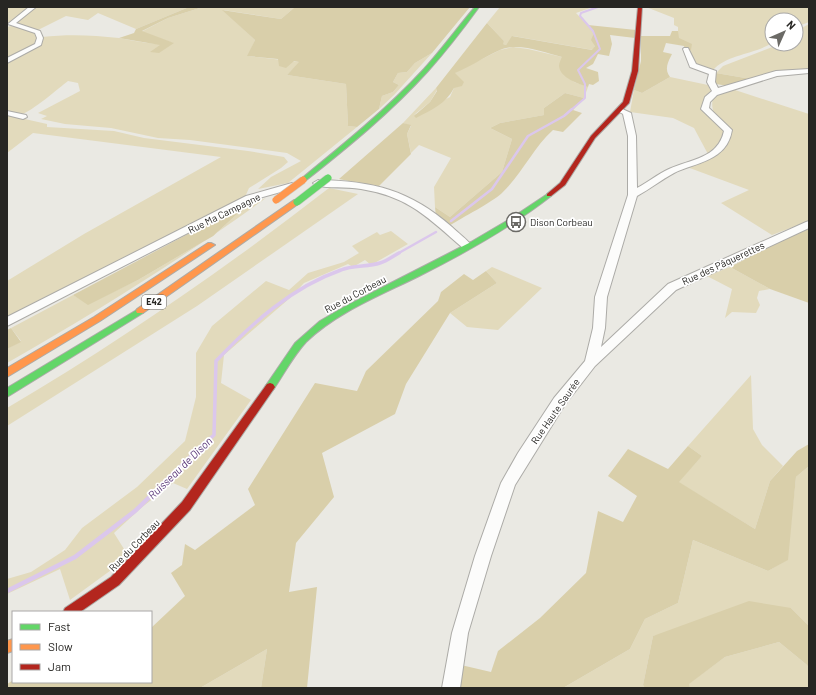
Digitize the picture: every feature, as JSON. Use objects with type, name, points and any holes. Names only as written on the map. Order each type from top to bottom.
[{"type":"main road","points":[[273,202],[350,142],[401,95],[446,48],[478,7]]},
{"type":"main road","name":"Rue du Corbeau","points":[[70,611],[115,581],[186,506],[303,340],[342,312],[467,246],[531,208],[554,192],[573,171],[593,137],[626,103],[635,71],[640,10]]},
{"type":"main road","name":"E42","points":[[7,393],[168,293],[243,242],[330,176]]},
{"type":"main road","name":"E42","points":[[7,373],[97,319],[217,241]]},
{"type":"street","points":[[7,61],[38,45],[40,38],[38,32],[11,24],[33,7]]},
{"type":"street","points":[[686,49],[693,65],[713,73],[711,82],[717,92]]},
{"type":"street","points":[[633,195],[674,170],[703,160],[714,154],[719,149],[727,138],[728,130],[708,113],[705,104],[707,100],[717,92],[782,71],[809,71]]},
{"type":"street","name":"Rue Haute Saurée","points":[[450,688],[460,632],[483,556],[508,483],[558,402],[591,363],[598,328],[601,297],[633,195],[632,136],[626,113],[620,110]]},
{"type":"street","points":[[7,113],[23,117]]},
{"type":"street","name":"Rue Ma Campagne","points":[[7,322],[249,198],[280,188],[310,183],[340,183],[371,187],[394,195],[421,208],[467,246]]},
{"type":"street","name":"Rue des Pâquerettes","points":[[591,363],[672,287],[771,240],[809,224]]},
{"type":"shaded area","points":[[7,7],[31,7],[10,24],[7,23]]},
{"type":"shaded area","points":[[35,7],[189,7],[136,29],[98,13],[88,20],[66,16],[38,30],[16,24]]},
{"type":"shaded area","points":[[189,7],[203,7],[168,18],[142,31],[174,43],[159,53],[150,52],[160,45],[119,38],[134,33],[136,29]]},
{"type":"shaded area","points":[[203,7],[295,7],[281,19],[223,10],[255,40],[248,56],[300,62],[287,75],[346,84],[348,126],[357,127],[288,183],[258,189],[271,177],[301,161],[287,153],[190,140],[158,138],[111,128],[65,124],[41,119],[47,116],[38,113],[80,91],[78,83],[68,81],[38,105],[22,114],[7,111],[7,63],[40,45],[42,37],[61,35],[90,36],[119,38],[153,44],[173,43],[141,32],[168,18]]},
{"type":"shaded area","points":[[295,7],[470,7],[432,53],[415,63],[407,72],[398,73],[393,82],[399,85],[393,92],[382,96],[379,109],[357,127],[348,126],[346,84],[287,75],[299,62],[294,61],[286,68],[279,66],[278,59],[247,56],[255,40],[222,10],[281,19]]},
{"type":"shaded area","points":[[500,7],[590,8],[576,13],[588,25],[594,34],[595,45],[593,50],[513,36],[506,45],[502,44],[504,41],[487,23]]},
{"type":"shaded area","points":[[646,7],[809,7],[809,22],[804,24],[804,12],[764,12],[764,47],[725,61],[712,71],[694,62],[689,50],[691,50],[678,38],[678,27],[674,25],[674,18]]},
{"type":"shaded area","points":[[487,23],[504,41],[503,44],[506,45],[512,36],[592,50],[595,46],[591,40],[594,33],[588,25],[636,30],[635,38],[610,35],[612,44],[609,56],[598,54],[593,64],[586,68],[598,72],[599,81],[593,85],[589,84],[588,87],[570,80],[563,74],[559,66],[562,57],[523,47],[507,48],[500,50],[455,73],[464,82],[462,86],[454,88],[451,94],[442,102],[433,109],[416,118],[414,116],[430,102],[437,91],[436,88]]},
{"type":"shaded area","points":[[809,24],[809,70],[780,70],[751,79],[716,73],[723,66],[764,50],[764,52],[804,52],[804,27]]},
{"type":"shaded area","points":[[11,26],[36,32],[38,39],[36,46],[7,61],[7,27]]},
{"type":"shaded area","points":[[672,31],[678,31],[679,38],[692,44],[691,50],[685,50],[684,46],[666,43],[663,52],[672,54],[667,68],[670,77],[642,93],[634,90],[641,61],[641,36],[670,36]]},
{"type":"shaded area","points":[[513,47],[562,57],[574,82],[588,87],[584,98],[565,93],[544,108],[544,115],[500,123],[490,128],[512,139],[502,172],[450,217],[435,207],[434,187],[451,158],[419,145],[411,153],[407,134],[411,126],[403,123],[436,88],[437,90],[430,102],[414,115],[450,97],[454,88],[454,73],[500,50]]},
{"type":"shaded area","points":[[432,53],[394,95],[379,109],[382,96],[393,92],[399,85],[393,82],[398,73],[407,72],[415,63]]},
{"type":"shaded area","points":[[716,73],[751,79],[728,86],[716,84]]},
{"type":"shaded area","points":[[670,77],[708,85],[711,91],[704,104],[725,129],[726,137],[709,156],[694,128],[673,118],[630,112],[634,90],[642,93]]},
{"type":"shaded area","points":[[732,89],[809,114],[809,221],[772,235],[721,203],[749,190],[687,167],[703,162],[719,153],[732,133],[714,113],[712,103],[713,97],[723,90]]},
{"type":"shaded area","points":[[565,93],[584,98],[573,110],[582,113],[563,132],[553,130],[546,137],[516,178],[502,193],[449,226],[436,217],[435,207],[450,217],[502,172],[512,139],[490,128],[500,123],[544,115],[544,108]]},
{"type":"shaded area","points":[[7,115],[47,124],[47,127],[114,131],[144,138],[284,157],[288,162],[249,188],[245,197],[7,320],[7,281],[84,234],[221,157],[33,133],[7,153]]},
{"type":"shaded area","points":[[403,123],[411,125],[407,134],[411,154],[378,187],[339,179]]},
{"type":"shaded area","points":[[329,188],[358,194],[197,306],[7,426],[7,408],[90,357],[171,303],[251,247]]},
{"type":"shaded area","points":[[266,198],[235,220],[217,232],[246,206]]},
{"type":"shaded area","points":[[246,206],[213,236],[138,280],[88,305],[73,295],[235,209]]},
{"type":"shaded area","points":[[809,229],[809,303],[770,289],[730,267],[788,237]]},
{"type":"shaded area","points":[[391,231],[408,244],[371,265],[365,260],[353,267],[348,264],[304,283],[290,298],[224,355],[221,383],[251,400],[187,489],[173,483],[141,508],[114,533],[129,557],[70,600],[60,569],[7,594],[7,579],[31,572],[65,550],[82,528],[137,487],[185,441],[196,397],[196,353],[212,326],[266,281],[289,290],[308,273],[344,262],[359,253],[352,246],[377,232],[380,235]]},
{"type":"shaded area","points":[[204,241],[106,304],[7,363],[7,349],[21,341],[11,328],[73,295],[88,304],[138,280]]},
{"type":"shaded area","points":[[492,267],[542,288],[498,330],[467,327],[450,313],[497,283],[486,271]]},
{"type":"shaded area","points":[[730,267],[770,289],[759,291],[757,298],[760,305],[756,313],[732,312],[725,318],[732,289],[707,276]]},
{"type":"shaded area","points":[[486,271],[497,283],[450,313],[406,384],[395,414],[322,453],[334,497],[296,543],[289,592],[317,587],[307,688],[261,688],[267,649],[200,688],[7,688],[7,684],[12,681],[12,683],[152,683],[152,627],[185,596],[171,573],[182,565],[185,544],[195,550],[255,505],[248,489],[315,383],[357,391],[366,371],[438,301],[441,292],[464,274],[473,280]]},
{"type":"shaded area","points":[[11,328],[21,342],[7,349],[7,330]]},
{"type":"shaded area","points":[[751,375],[753,429],[762,445],[783,466],[770,481],[755,529],[678,482],[702,456],[688,446]]},
{"type":"shaded area","points":[[809,444],[809,466],[796,477],[788,560],[768,571],[693,540],[678,603],[645,619],[630,649],[563,688],[461,688],[461,665],[491,672],[498,651],[540,618],[586,573],[598,511],[623,522],[637,496],[608,476],[628,449],[668,469],[688,446],[702,456],[679,482],[755,529],[770,481],[797,451]]},
{"type":"shaded area","points":[[809,466],[809,626],[791,608],[653,636],[643,685],[645,688],[563,688],[630,649],[645,619],[678,603],[693,540],[768,571],[787,560],[796,477]]},
{"type":"shaded area","points":[[749,601],[791,608],[809,626],[809,669],[807,665],[779,642],[725,657],[689,684],[690,688],[645,688],[643,685],[653,636]]},
{"type":"shaded area","points":[[779,642],[807,665],[809,669],[809,688],[690,688],[688,684],[725,657]]},
{"type":"shaded area","points":[[267,649],[261,688],[200,688]]},
{"type":"waterway","name":"Ruisseau de Dison","points":[[571,110],[585,98],[585,84],[578,70],[600,49],[593,31],[580,16],[581,13],[598,7]]},
{"type":"waterway","name":"Ruisseau de Dison","points":[[451,221],[492,189],[528,136],[564,116],[572,109]]},
{"type":"waterway","name":"Ruisseau de Dison","points":[[397,254],[436,232]]},
{"type":"waterway","name":"Ruisseau de Dison","points":[[204,444],[214,435],[216,361],[229,347],[273,308],[306,286],[341,270],[350,267],[380,263],[399,253]]},
{"type":"waterway","name":"Ruisseau de Dison","points":[[7,591],[75,557],[135,511],[205,443]]},
{"type":"traffic: fast","points":[[303,180],[366,128],[411,86],[439,56],[477,7]]},
{"type":"traffic: fast","points":[[297,202],[328,178]]},
{"type":"traffic: fast","points":[[270,387],[298,345],[324,323],[347,309],[474,244],[512,221],[549,195]]},
{"type":"traffic: fast","points":[[7,393],[140,311]]},
{"type":"traffic: slow","points":[[276,200],[303,180]]},
{"type":"traffic: slow","points":[[140,311],[297,202]]},
{"type":"traffic: slow","points":[[7,373],[97,319],[211,245]]},
{"type":"traffic: slow","points":[[7,647],[12,645]]},
{"type":"traffic: jam","points":[[549,195],[563,184],[593,137],[626,103],[635,71],[640,7]]},
{"type":"traffic: jam","points":[[70,611],[115,581],[186,506],[270,387]]},
{"type":"place","name":"Dison Corbeau","points":[[516,222]]}]
